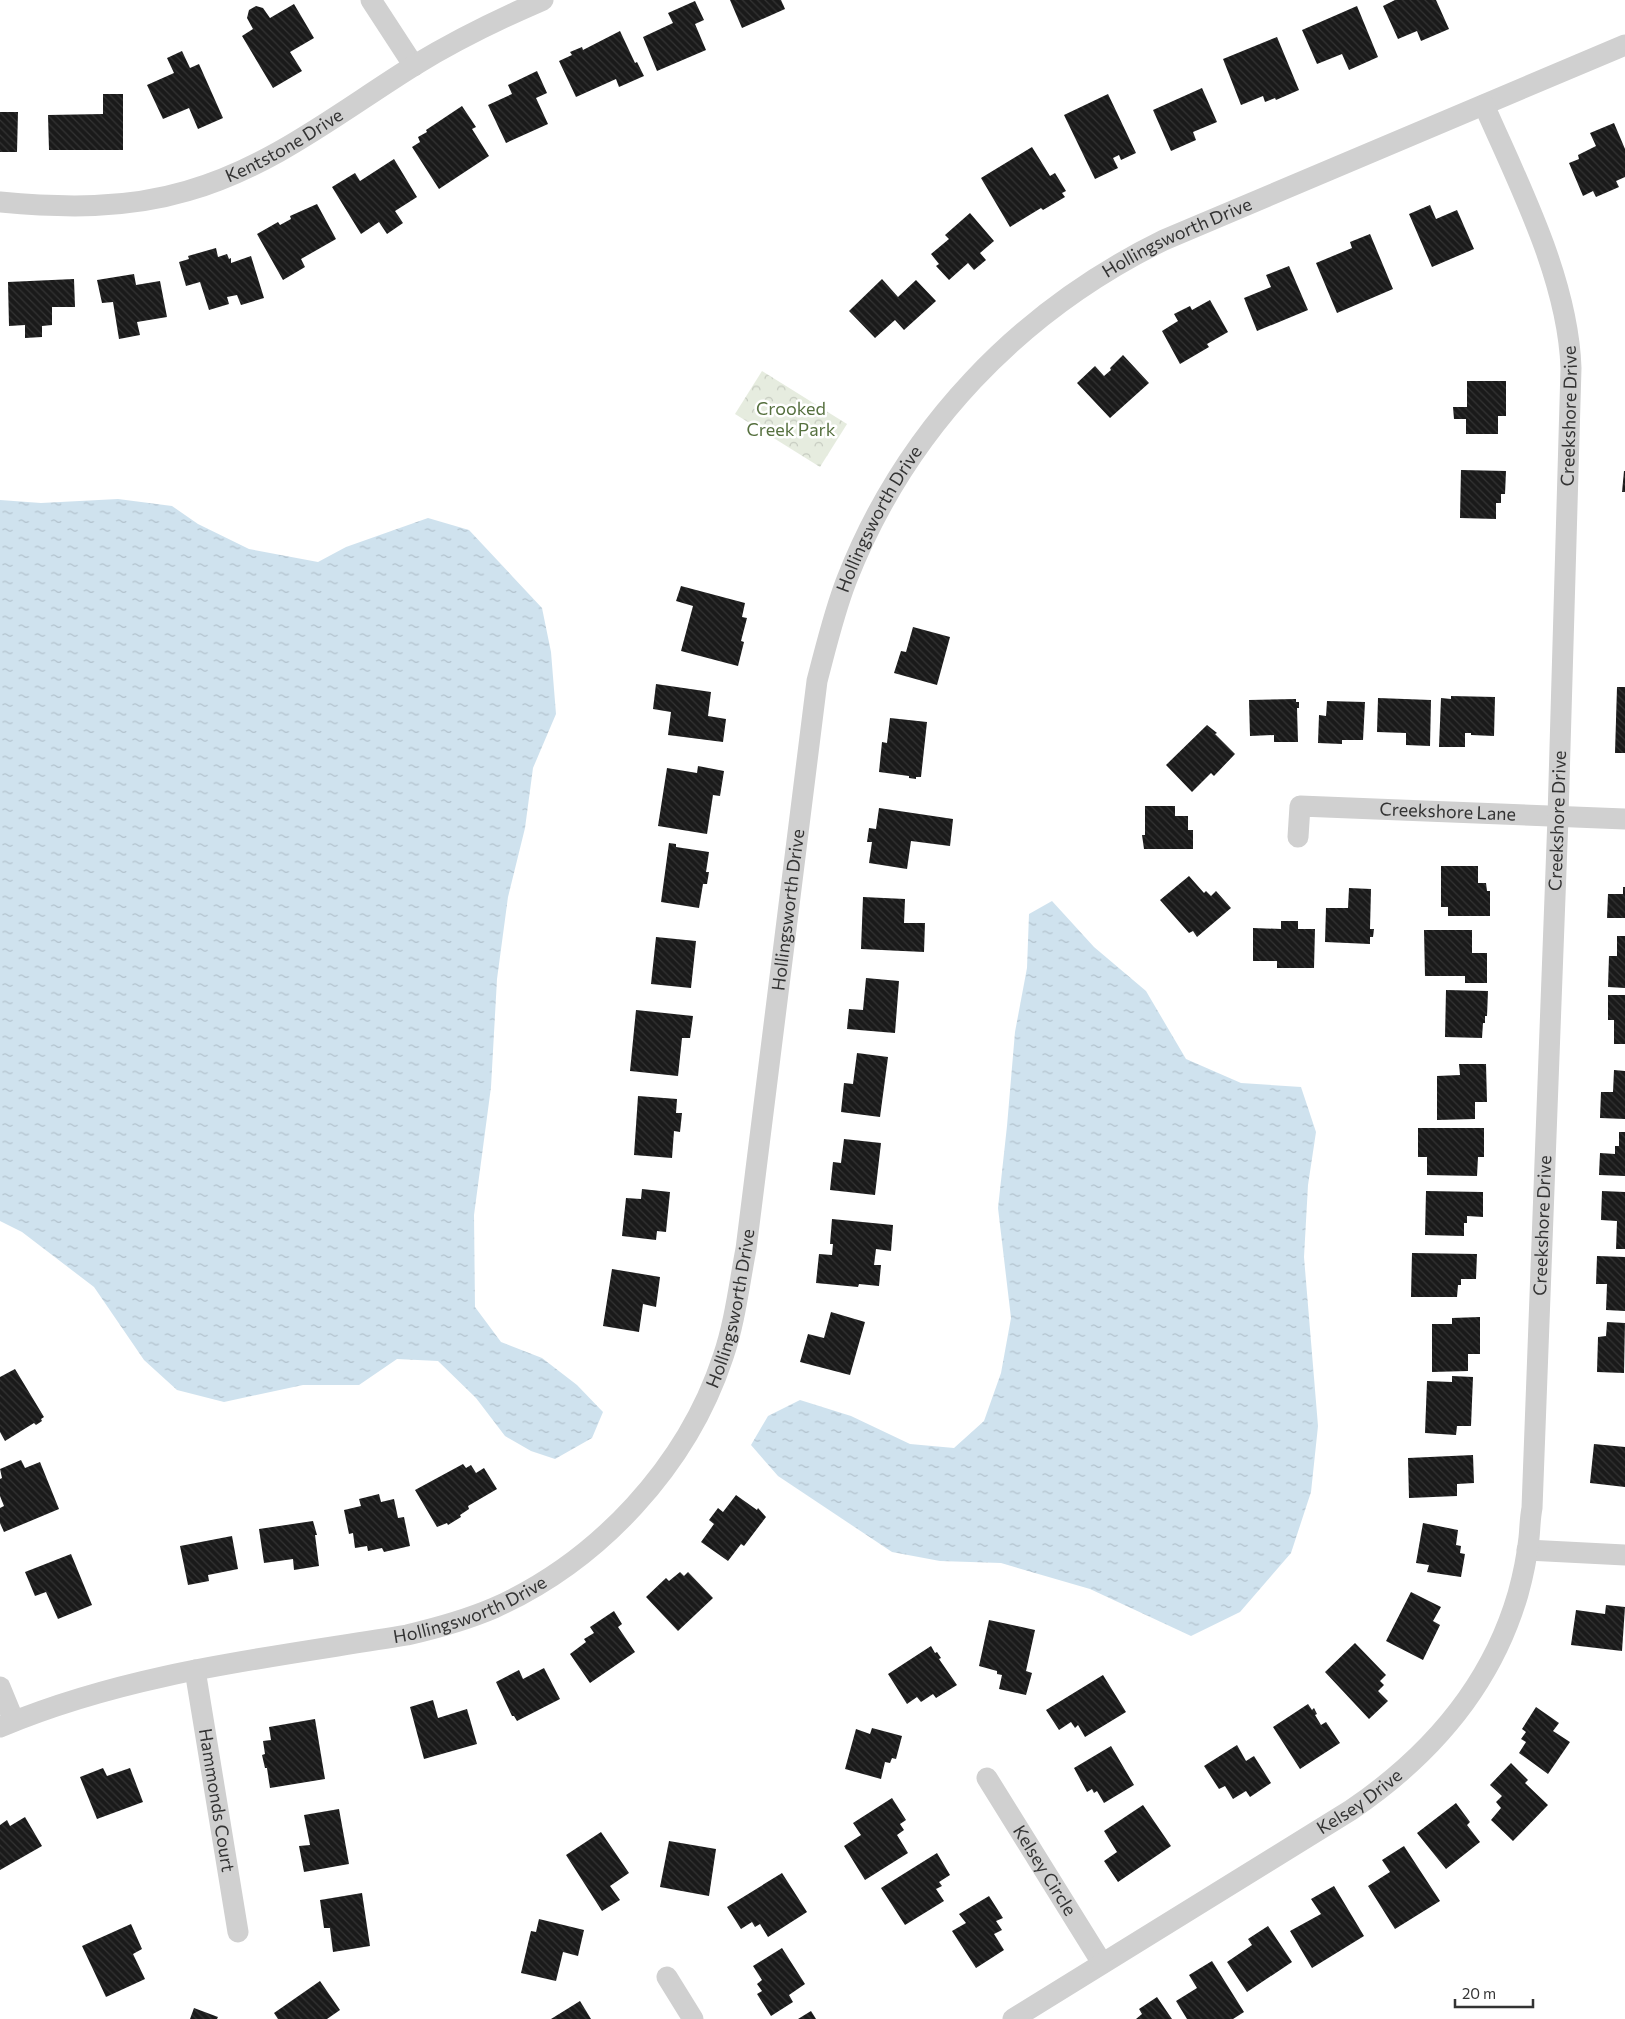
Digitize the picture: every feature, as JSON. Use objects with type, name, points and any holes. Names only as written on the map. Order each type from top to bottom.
[{"type":"street","points":[[372,0],[414,66]]},
{"type":"street","name":"Kentstone Drive","points":[[0,202],[53,207],[103,206],[141,202],[188,191],[230,176],[280,152],[414,66],[476,31],[543,0]]},
{"type":"street","name":"Hollingsworth Drive","points":[[7,1724],[56,1705],[115,1687],[195,1670],[407,1635],[466,1619],[512,1599],[565,1567],[598,1541],[626,1515],[651,1486],[681,1445],[703,1404],[724,1356],[738,1301],[746,1249],[818,681],[826,643],[848,578],[872,522],[890,489],[919,444],[972,379],[1016,336],[1046,312],[1096,277],[1164,240],[1625,45]]},
{"type":"street","name":"Creekshore Drive","points":[[1484,105],[1540,237],[1558,287],[1570,348],[1558,817],[1532,1508],[1527,1550]]},
{"type":"street","name":"Creekshore Lane","points":[[1298,837],[1300,806],[1625,819]]},
{"type":"street","points":[[1527,1550],[1625,1555]]},
{"type":"street","name":"Kelsey Drive","points":[[1013,2019],[1351,1810],[1390,1782],[1417,1759],[1457,1714],[1489,1663],[1518,1594],[1527,1550]]},
{"type":"street","name":"Hammonds Court","points":[[195,1670],[238,1932]]},
{"type":"street","points":[[0,1687],[7,1724]]},
{"type":"street","name":"Kelsey Circle","points":[[987,1778],[1102,1963]]},
{"type":"street","points":[[667,1977],[693,2019]]},
{"type":"green space","name":"Crooked Creek Park","points":[[762,371],[847,424],[820,467],[735,414]]},
{"type":"water","points":[[118,499],[172,506],[198,524],[249,549],[318,562],[346,547],[428,518],[469,530],[542,608],[551,652],[556,714],[533,768],[525,828],[508,897],[497,979],[491,1087],[474,1215],[475,1307],[501,1342],[542,1358],[577,1385],[603,1412],[592,1438],[555,1459],[531,1451],[505,1436],[476,1398],[438,1361],[397,1359],[359,1385],[303,1385],[224,1402],[177,1390],[144,1360],[94,1287],[22,1232],[0,1221],[0,500],[41,503]]},
{"type":"water","points":[[1052,901],[1094,947],[1146,991],[1186,1059],[1241,1083],[1301,1087],[1316,1132],[1308,1185],[1304,1257],[1318,1426],[1311,1492],[1291,1553],[1240,1612],[1191,1636],[1090,1589],[1001,1563],[940,1561],[892,1552],[778,1476],[751,1445],[768,1416],[800,1400],[851,1416],[910,1444],[954,1448],[984,1421],[1001,1373],[1011,1318],[998,1208],[1015,1032],[1027,968],[1029,914]]},
{"type":"building","points":[[730,0],[781,0],[785,9],[742,28]]},
{"type":"building","points":[[1395,0],[1436,0],[1449,29],[1421,41],[1417,31],[1398,39],[1383,6]]},
{"type":"building","points":[[695,1],[704,20],[695,24],[706,50],[657,71],[643,37],[673,23],[668,13]]},
{"type":"building","points":[[294,4],[314,38],[290,52],[302,71],[273,88],[242,36],[253,29],[247,18],[249,10],[256,6],[263,8],[270,18]]},
{"type":"building","points":[[1357,6],[1378,57],[1349,70],[1342,54],[1317,64],[1302,30]]},
{"type":"building","points":[[620,31],[635,63],[637,62],[644,76],[619,87],[616,79],[576,97],[559,61],[572,55],[570,52],[582,47],[583,50]]},
{"type":"building","points":[[1277,37],[1299,90],[1276,100],[1275,98],[1265,102],[1263,96],[1241,105],[1223,59]]},
{"type":"building","points":[[182,51],[190,68],[199,64],[223,118],[198,129],[189,108],[163,119],[147,85],[174,73],[167,58]]},
{"type":"building","points":[[537,71],[547,93],[536,98],[548,124],[506,143],[488,105],[512,94],[508,85]]},
{"type":"building","points":[[1202,88],[1217,122],[1193,132],[1196,140],[1171,151],[1153,110]]},
{"type":"building","points":[[103,94],[123,94],[123,150],[49,150],[48,115],[103,114]]},
{"type":"building","points":[[1108,94],[1136,153],[1121,160],[1119,155],[1113,158],[1118,168],[1095,179],[1064,115]]},
{"type":"building","points":[[462,106],[476,127],[472,129],[489,156],[439,189],[412,147],[420,142],[418,137],[427,132],[426,130]]},
{"type":"building","points":[[0,112],[18,112],[17,152],[0,152]]},
{"type":"building","points":[[1614,123],[1625,149],[1625,177],[1616,181],[1619,187],[1596,197],[1593,191],[1583,196],[1569,163],[1579,159],[1578,155],[1596,146],[1590,133]]},
{"type":"building","points":[[1032,147],[1050,176],[1055,173],[1066,191],[1062,193],[1065,197],[1043,210],[1041,208],[1010,227],[981,178]]},
{"type":"building","points":[[394,159],[417,197],[395,211],[403,223],[387,234],[379,222],[361,234],[332,187],[355,173],[360,181]]},
{"type":"building","points":[[317,204],[336,239],[301,259],[305,267],[283,280],[257,234],[278,222],[280,225],[291,219],[290,216]]},
{"type":"building","points":[[1430,205],[1436,219],[1457,210],[1474,249],[1432,267],[1409,214]]},
{"type":"building","points":[[970,213],[994,241],[980,253],[986,260],[974,270],[968,263],[949,280],[936,266],[939,264],[931,254],[949,239],[945,235]]},
{"type":"building","points":[[1370,234],[1393,289],[1337,313],[1316,263],[1352,248],[1350,242]]},
{"type":"building","points":[[216,248],[218,257],[227,254],[229,259],[231,258],[231,263],[251,256],[264,298],[241,305],[237,295],[227,297],[229,304],[209,310],[200,282],[186,286],[179,262],[189,259],[188,256]]},
{"type":"building","points":[[1289,266],[1308,310],[1257,331],[1244,298],[1271,287],[1266,275]]},
{"type":"building","points":[[134,274],[136,285],[160,281],[167,317],[137,322],[140,335],[119,339],[113,302],[102,303],[97,280]]},
{"type":"building","points":[[74,279],[75,307],[52,307],[52,325],[42,326],[42,337],[25,338],[25,325],[9,326],[8,282]]},
{"type":"building","points":[[882,279],[898,297],[916,280],[936,301],[904,330],[895,320],[875,338],[849,311]]},
{"type":"building","points":[[1210,300],[1228,332],[1207,344],[1209,347],[1180,364],[1162,331],[1178,321],[1174,314],[1190,306],[1192,310]]},
{"type":"building","points":[[1123,355],[1149,383],[1110,418],[1077,383],[1095,366],[1104,376]]},
{"type":"building","points":[[1467,381],[1506,381],[1506,416],[1498,416],[1498,434],[1466,434],[1466,419],[1454,419],[1453,407],[1467,407]]},
{"type":"building","points":[[1461,470],[1506,471],[1505,494],[1501,494],[1501,503],[1496,503],[1496,519],[1460,518]]},
{"type":"building","points":[[1624,471],[1625,492],[1622,492]]},
{"type":"building","points":[[681,586],[745,603],[742,617],[747,618],[741,641],[744,642],[738,666],[681,651],[693,606],[676,601]]},
{"type":"building","points":[[913,627],[950,637],[937,685],[894,673],[901,651],[906,652]]},
{"type":"building","points":[[656,684],[711,692],[708,716],[726,719],[723,742],[668,735],[671,712],[653,709]]},
{"type":"building","points":[[1617,687],[1625,687],[1625,753],[1615,753]]},
{"type":"building","points":[[1451,696],[1495,697],[1494,736],[1465,733],[1465,747],[1439,747],[1441,698],[1451,699]]},
{"type":"building","points":[[1378,698],[1431,700],[1430,746],[1406,745],[1406,733],[1377,732]]},
{"type":"building","points":[[1296,699],[1296,702],[1299,702],[1299,708],[1297,708],[1298,742],[1274,742],[1274,735],[1250,736],[1249,700]]},
{"type":"building","points":[[1327,701],[1365,702],[1363,740],[1342,740],[1342,744],[1318,743],[1319,715],[1326,716]]},
{"type":"building","points":[[890,718],[927,722],[921,777],[916,777],[916,779],[909,778],[909,776],[879,772],[882,742],[887,743]]},
{"type":"building","points":[[1207,725],[1217,733],[1215,734],[1235,754],[1214,776],[1211,773],[1192,792],[1166,765]]},
{"type":"building","points":[[698,766],[724,771],[720,796],[713,795],[707,834],[658,826],[667,768],[697,773]]},
{"type":"building","points":[[1145,806],[1175,806],[1175,816],[1188,816],[1188,830],[1193,830],[1193,849],[1144,849],[1142,835],[1145,835]]},
{"type":"building","points":[[879,808],[953,819],[950,846],[911,841],[907,869],[869,863],[872,842],[867,842],[869,828],[876,829]]},
{"type":"building","points":[[669,843],[676,844],[676,847],[709,852],[706,872],[709,872],[707,884],[703,884],[699,908],[661,902]]},
{"type":"building","points":[[1441,866],[1478,866],[1478,883],[1486,883],[1487,891],[1490,891],[1490,916],[1448,916],[1448,907],[1441,907]]},
{"type":"building","points":[[1189,876],[1204,893],[1206,891],[1211,896],[1216,891],[1231,908],[1197,937],[1193,931],[1189,933],[1160,900]]},
{"type":"building","points":[[1623,887],[1625,887],[1625,918],[1607,918],[1608,894],[1623,894]]},
{"type":"building","points":[[1349,888],[1371,889],[1370,929],[1374,929],[1373,937],[1370,937],[1370,944],[1325,942],[1326,908],[1348,908]]},
{"type":"building","points":[[863,897],[905,899],[904,923],[925,923],[924,952],[861,949]]},
{"type":"building","points":[[1281,921],[1298,921],[1298,929],[1315,929],[1314,968],[1277,968],[1277,961],[1253,961],[1253,928],[1281,929]]},
{"type":"building","points":[[1424,930],[1472,930],[1472,953],[1487,953],[1487,983],[1465,983],[1465,976],[1425,976]]},
{"type":"building","points":[[1617,936],[1625,936],[1625,988],[1608,987],[1609,956],[1617,956]]},
{"type":"building","points":[[656,937],[696,941],[691,988],[651,984]]},
{"type":"building","points":[[866,978],[899,981],[895,1033],[847,1029],[849,1009],[863,1010]]},
{"type":"building","points":[[1446,990],[1488,991],[1487,1016],[1485,1016],[1485,1023],[1483,1023],[1482,1038],[1445,1037]]},
{"type":"building","points":[[1608,995],[1625,995],[1625,1044],[1614,1044],[1614,1020],[1608,1020]]},
{"type":"building","points":[[636,1010],[693,1016],[690,1038],[682,1038],[678,1076],[630,1071]]},
{"type":"building","points":[[857,1053],[888,1057],[880,1117],[841,1112],[844,1083],[853,1084]]},
{"type":"building","points":[[1459,1064],[1486,1064],[1487,1102],[1475,1102],[1475,1119],[1437,1120],[1437,1076],[1460,1075]]},
{"type":"building","points":[[1614,1070],[1625,1071],[1625,1119],[1600,1118],[1601,1092],[1613,1092]]},
{"type":"building","points":[[638,1096],[677,1099],[676,1113],[682,1113],[680,1132],[674,1131],[672,1158],[634,1155]]},
{"type":"building","points":[[1418,1128],[1484,1128],[1484,1157],[1478,1157],[1477,1176],[1427,1175],[1427,1157],[1418,1157]]},
{"type":"building","points":[[1619,1132],[1625,1132],[1625,1176],[1599,1175],[1600,1153],[1615,1154],[1615,1146],[1619,1146]]},
{"type":"building","points":[[844,1139],[881,1143],[875,1195],[830,1190],[833,1162],[841,1163]]},
{"type":"building","points":[[642,1189],[670,1192],[666,1232],[657,1231],[656,1240],[622,1236],[626,1198],[641,1199]]},
{"type":"building","points":[[1426,1191],[1483,1192],[1483,1217],[1467,1216],[1467,1223],[1464,1223],[1464,1236],[1425,1235]]},
{"type":"building","points":[[1602,1191],[1625,1192],[1625,1249],[1616,1249],[1617,1221],[1601,1220]]},
{"type":"building","points":[[832,1219],[893,1225],[891,1251],[876,1249],[874,1265],[881,1265],[879,1286],[859,1284],[858,1287],[816,1283],[819,1254],[832,1255],[833,1244],[830,1244]]},
{"type":"building","points":[[1412,1253],[1477,1254],[1476,1279],[1461,1279],[1461,1285],[1458,1285],[1457,1297],[1411,1297]]},
{"type":"building","points":[[1597,1256],[1625,1257],[1625,1311],[1606,1310],[1607,1284],[1596,1284]]},
{"type":"building","points":[[612,1269],[660,1277],[656,1307],[643,1304],[639,1332],[603,1326]]},
{"type":"building","points":[[831,1312],[865,1322],[850,1375],[800,1362],[808,1334],[824,1338]]},
{"type":"building","points":[[1480,1317],[1480,1354],[1468,1354],[1468,1371],[1432,1372],[1432,1324],[1452,1324],[1452,1318]]},
{"type":"building","points":[[1607,1322],[1625,1323],[1624,1373],[1597,1372],[1598,1337],[1606,1336]]},
{"type":"building","points":[[15,1369],[44,1417],[36,1425],[34,1423],[5,1441],[0,1432],[0,1377]]},
{"type":"building","points":[[1452,1376],[1473,1377],[1471,1426],[1457,1426],[1456,1435],[1425,1433],[1427,1381],[1452,1382]]},
{"type":"building","points":[[1594,1444],[1625,1447],[1625,1487],[1590,1483]]},
{"type":"building","points":[[1473,1455],[1474,1483],[1457,1484],[1457,1496],[1409,1498],[1408,1458]]},
{"type":"building","points":[[21,1460],[25,1468],[40,1462],[59,1509],[4,1532],[0,1523],[0,1508],[4,1506],[0,1496],[0,1479],[2,1478],[0,1469]]},
{"type":"building","points":[[463,1464],[466,1468],[471,1465],[476,1473],[484,1468],[497,1489],[468,1506],[469,1509],[460,1515],[461,1517],[448,1525],[447,1523],[437,1527],[415,1490]]},
{"type":"building","points":[[379,1494],[381,1502],[394,1499],[398,1518],[404,1517],[410,1546],[384,1552],[382,1548],[368,1551],[367,1546],[355,1548],[353,1533],[349,1534],[344,1510],[361,1506],[359,1499]]},
{"type":"building","points":[[736,1495],[757,1510],[758,1508],[766,1517],[744,1546],[741,1544],[728,1561],[701,1542],[714,1524],[709,1520],[718,1508],[723,1512]]},
{"type":"building","points":[[313,1521],[317,1535],[315,1535],[319,1566],[294,1570],[293,1559],[264,1563],[259,1529]]},
{"type":"building","points":[[1423,1523],[1458,1530],[1456,1545],[1461,1546],[1460,1553],[1465,1554],[1461,1577],[1427,1572],[1429,1565],[1416,1563]]},
{"type":"building","points":[[232,1536],[238,1569],[208,1575],[209,1581],[188,1585],[180,1546]]},
{"type":"building","points":[[71,1554],[92,1605],[58,1619],[46,1592],[35,1596],[25,1572]]},
{"type":"building","points":[[680,1572],[684,1576],[688,1572],[713,1598],[678,1631],[646,1597],[666,1578],[669,1581]]},
{"type":"building","points":[[1411,1592],[1441,1607],[1433,1621],[1440,1625],[1423,1660],[1386,1641]]},
{"type":"building","points":[[1606,1605],[1625,1607],[1622,1651],[1571,1645],[1576,1610],[1605,1614]]},
{"type":"building","points":[[614,1611],[622,1624],[618,1627],[635,1652],[590,1683],[570,1654],[586,1642],[584,1639],[594,1633],[590,1627]]},
{"type":"building","points":[[989,1620],[1035,1630],[1026,1671],[1032,1673],[1026,1695],[999,1689],[1002,1675],[997,1674],[997,1671],[979,1666]]},
{"type":"building","points":[[1355,1643],[1386,1675],[1380,1681],[1384,1685],[1378,1691],[1388,1701],[1369,1719],[1325,1672]]},
{"type":"building","points":[[931,1646],[941,1658],[939,1659],[957,1685],[936,1698],[933,1694],[921,1702],[917,1697],[907,1704],[888,1674]]},
{"type":"building","points":[[544,1668],[560,1699],[517,1721],[512,1716],[496,1682],[519,1670],[523,1679]]},
{"type":"building","points":[[1103,1675],[1126,1712],[1085,1737],[1078,1725],[1075,1728],[1071,1722],[1059,1730],[1046,1710]]},
{"type":"building","points":[[433,1700],[438,1718],[467,1709],[477,1744],[424,1759],[410,1707]]},
{"type":"building","points":[[1308,1704],[1312,1710],[1314,1708],[1317,1714],[1315,1715],[1321,1725],[1326,1722],[1340,1743],[1300,1769],[1273,1727]]},
{"type":"building","points":[[1536,1707],[1559,1723],[1553,1731],[1570,1742],[1548,1774],[1519,1753],[1526,1742],[1521,1739],[1526,1732],[1522,1729]]},
{"type":"building","points":[[315,1719],[325,1779],[270,1788],[267,1768],[265,1768],[262,1755],[265,1754],[263,1741],[271,1740],[269,1727]]},
{"type":"building","points":[[872,1728],[902,1736],[896,1759],[892,1758],[890,1763],[885,1762],[881,1779],[845,1769],[856,1729],[870,1734]]},
{"type":"building","points":[[1237,1745],[1246,1761],[1254,1756],[1271,1783],[1250,1797],[1246,1791],[1233,1799],[1225,1786],[1219,1789],[1204,1766]]},
{"type":"building","points":[[1111,1746],[1134,1785],[1104,1803],[1097,1791],[1094,1793],[1092,1789],[1087,1792],[1074,1768]]},
{"type":"building","points":[[1511,1763],[1528,1780],[1525,1783],[1548,1805],[1513,1841],[1491,1820],[1501,1808],[1496,1802],[1502,1796],[1490,1785]]},
{"type":"building","points":[[103,1768],[107,1776],[130,1768],[143,1802],[97,1819],[80,1777]]},
{"type":"building","points":[[892,1798],[906,1820],[900,1824],[904,1830],[897,1835],[908,1853],[865,1880],[844,1846],[861,1835],[853,1823]]},
{"type":"building","points":[[1456,1803],[1470,1822],[1467,1825],[1480,1842],[1446,1869],[1417,1833]]},
{"type":"building","points":[[1143,1805],[1171,1846],[1118,1882],[1104,1861],[1117,1852],[1104,1831]]},
{"type":"building","points":[[339,1809],[349,1864],[304,1872],[299,1846],[310,1845],[304,1815]]},
{"type":"building","points":[[25,1817],[42,1846],[0,1870],[0,1825],[7,1820],[10,1826]]},
{"type":"building","points":[[601,1832],[629,1873],[610,1886],[620,1900],[602,1911],[566,1855]]},
{"type":"building","points":[[669,1841],[716,1849],[709,1896],[660,1887]]},
{"type":"building","points":[[1404,1846],[1440,1901],[1395,1929],[1368,1886],[1390,1872],[1382,1860]]},
{"type":"building","points":[[937,1853],[950,1875],[939,1882],[942,1886],[936,1889],[944,1901],[905,1925],[881,1888]]},
{"type":"building","points":[[782,1873],[807,1912],[768,1937],[760,1924],[755,1927],[752,1922],[741,1929],[727,1907]]},
{"type":"building","points":[[1334,1886],[1364,1936],[1312,1968],[1290,1931],[1321,1914],[1311,1899]]},
{"type":"building","points":[[362,1893],[370,1946],[333,1952],[330,1928],[324,1928],[320,1900]]},
{"type":"building","points":[[989,1896],[1003,1918],[996,1921],[1002,1930],[994,1934],[1004,1950],[976,1968],[952,1931],[966,1923],[959,1914]]},
{"type":"building","points":[[539,1919],[584,1930],[578,1956],[563,1952],[556,1981],[521,1973],[531,1931],[536,1932]]},
{"type":"building","points":[[131,1924],[142,1949],[133,1954],[145,1979],[106,1997],[82,1946]]},
{"type":"building","points":[[1268,1926],[1292,1962],[1247,1992],[1227,1962],[1252,1945],[1248,1939]]},
{"type":"building","points":[[782,1948],[805,1984],[789,1995],[793,2002],[771,2016],[757,1994],[762,1991],[757,1984],[762,1980],[753,1966]]},
{"type":"building","points":[[1212,1961],[1244,2012],[1233,2019],[1187,2019],[1176,2001],[1197,1988],[1189,1975]]},
{"type":"building","points":[[320,1981],[340,2010],[327,2019],[278,2019],[274,2013]]},
{"type":"building","points":[[1157,1997],[1172,2019],[1136,2019],[1142,2014],[1139,2009]]},
{"type":"building","points":[[580,2001],[591,2019],[551,2019]]},
{"type":"building","points":[[194,2008],[218,2017],[217,2019],[190,2019]]},
{"type":"building","points":[[811,2011],[816,2019],[798,2019]]}]
